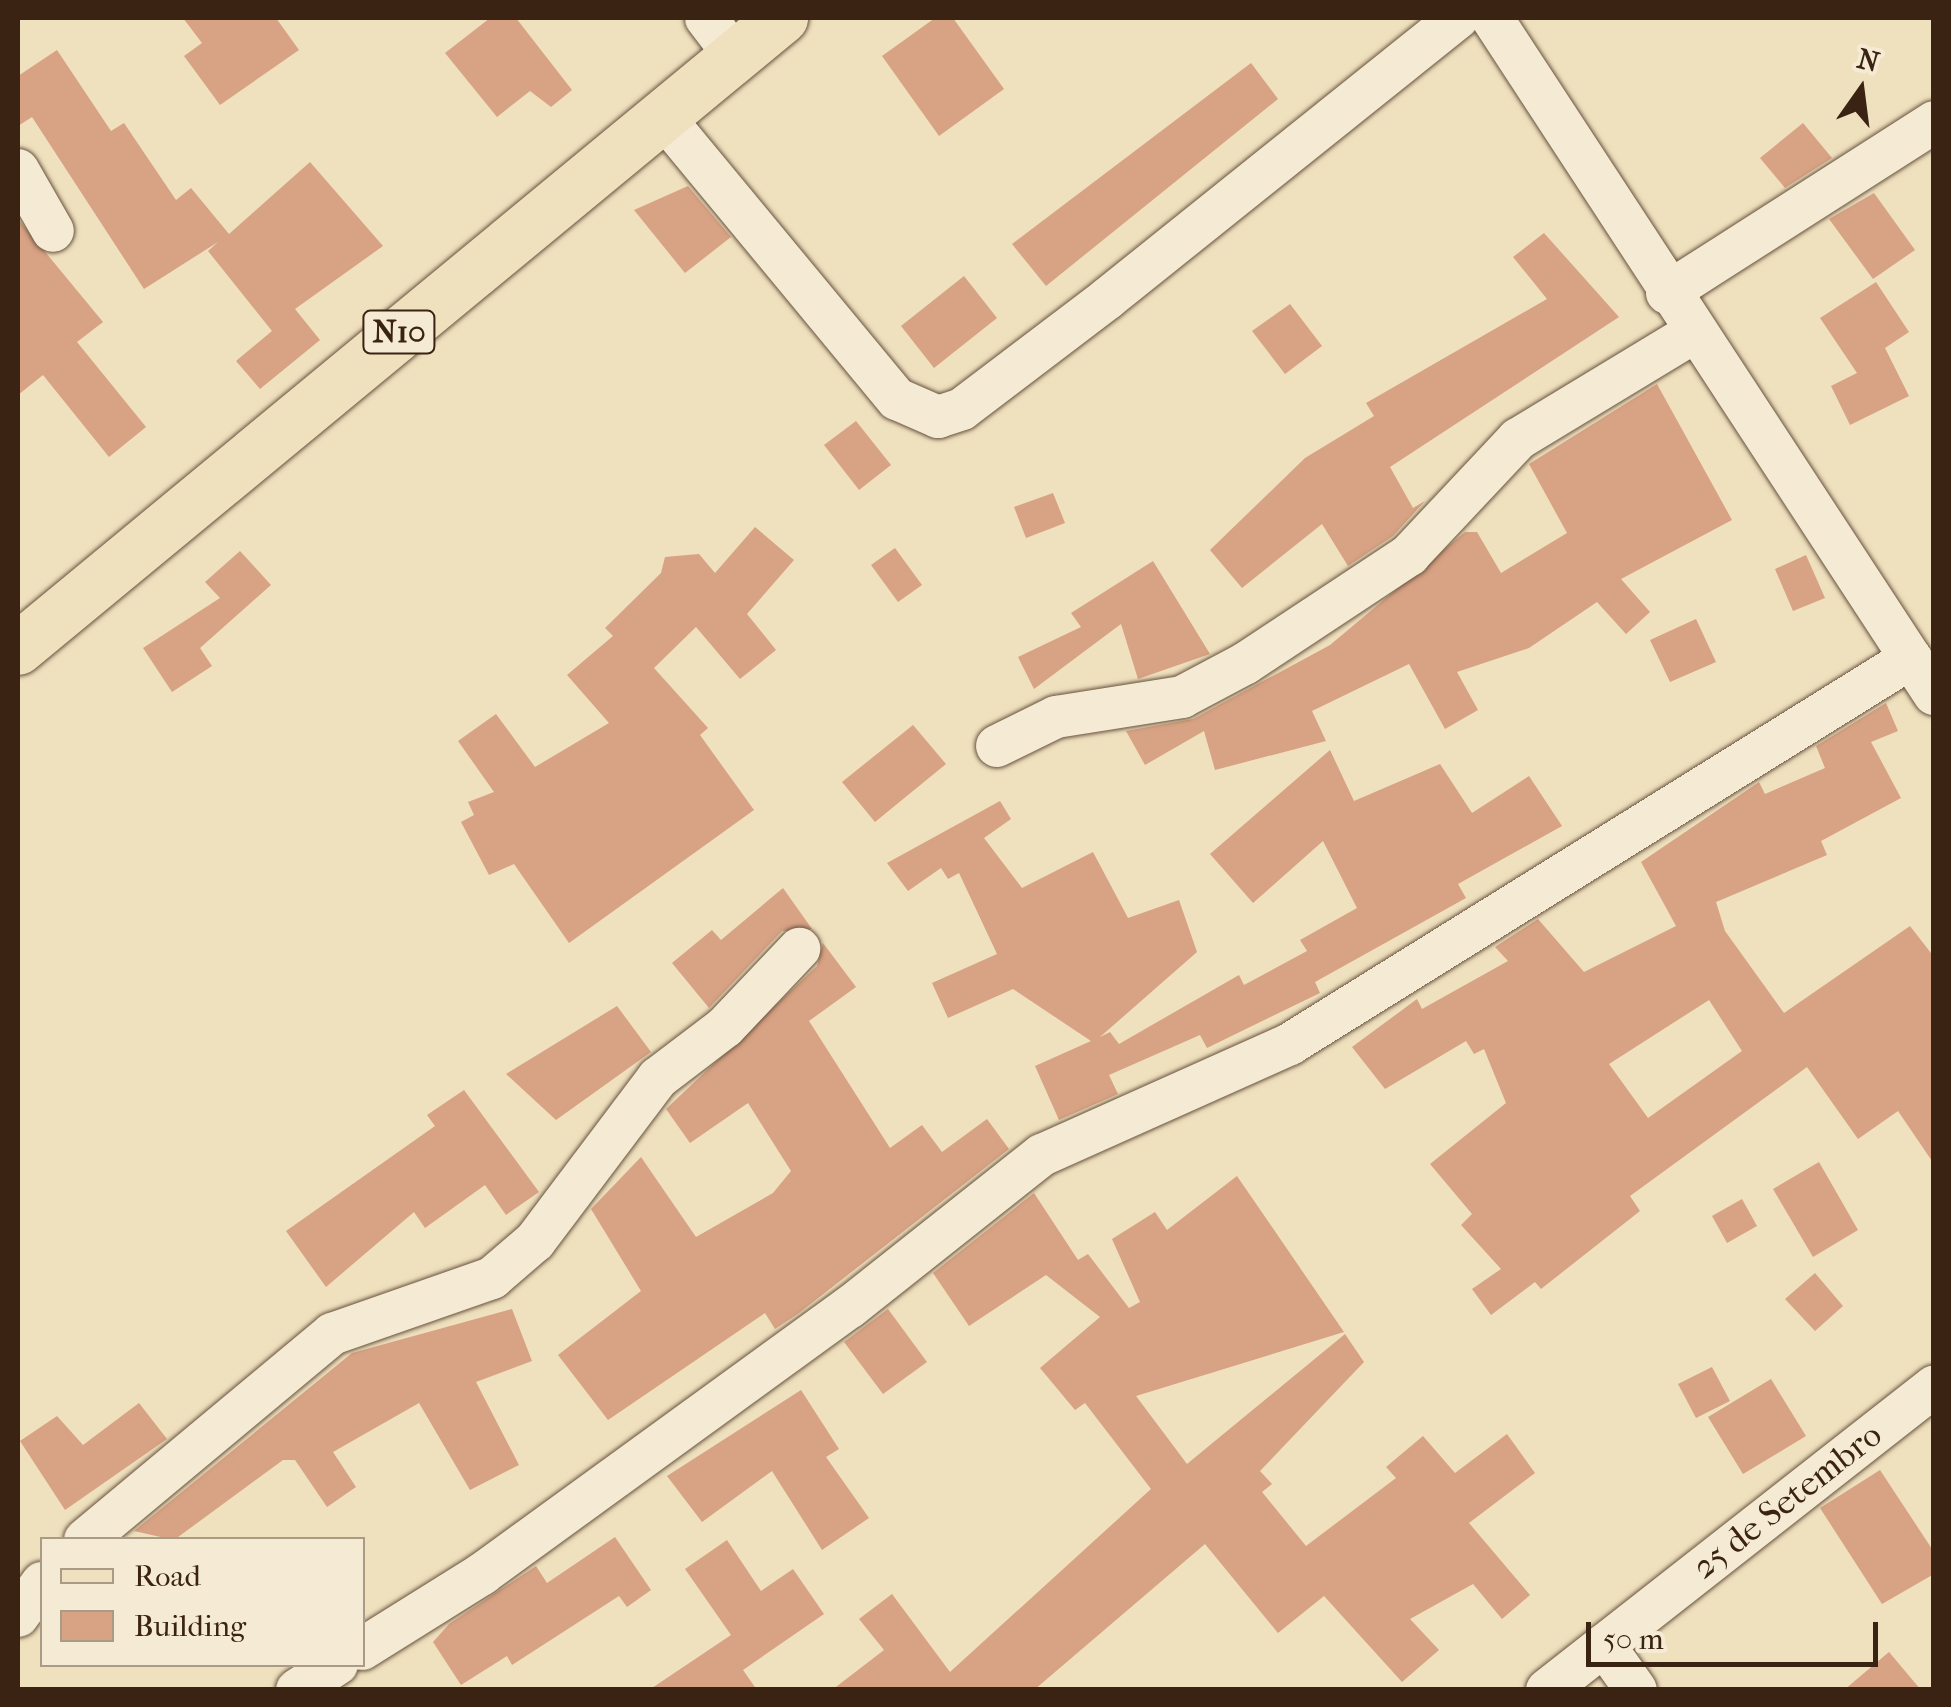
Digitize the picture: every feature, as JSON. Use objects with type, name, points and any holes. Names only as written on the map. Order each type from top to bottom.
[{"type":"main road","name":"N10","points":[[18,649],[662,114],[721,36],[782,18]]},
{"type":"street","points":[[662,114],[897,399],[938,417],[1108,298],[1458,18]]},
{"type":"street","points":[[1492,18],[1667,293],[1934,694]]},
{"type":"street","points":[[1667,293],[1934,122]]},
{"type":"street","points":[[18,170],[53,231]]},
{"type":"street","points":[[997,746],[1056,717],[1182,697],[1246,663],[1408,555],[1518,440],[1695,332]]},
{"type":"street","points":[[365,1647],[482,1574],[850,1307],[1042,1155],[1290,1044],[1911,658]]},
{"type":"street","points":[[89,1537],[332,1334],[492,1278],[535,1241],[658,1078],[725,1027],[799,949]]},
{"type":"street","name":"25 de Setembro","points":[[1546,1690],[1934,1386]]},
{"type":"street","points":[[18,1616],[40,1586]]},
{"type":"street","points":[[1604,1644],[1636,1690]]},
{"type":"street","points":[[298,1690],[333,1667]]},
{"type":"building","points":[[183,18],[276,18],[299,50],[220,105],[184,56],[202,43]]},
{"type":"building","points":[[490,18],[516,18],[572,90],[551,107],[530,91],[497,117],[445,53]]},
{"type":"building","points":[[935,18],[953,18],[1004,89],[939,136],[882,56]]},
{"type":"building","points":[[57,50],[111,131],[124,123],[176,200],[191,188],[229,234],[310,162],[383,246],[295,309],[320,340],[260,389],[236,361],[272,331],[208,251],[218,242],[144,289],[32,117],[18,126],[18,76]]},
{"type":"building","points":[[1251,63],[1278,99],[1046,286],[1012,244]]},
{"type":"building","points":[[1803,123],[1832,158],[1785,188],[1760,158]]},
{"type":"building","points":[[688,186],[731,237],[685,273],[634,210]]},
{"type":"building","points":[[1874,193],[1915,250],[1873,279],[1829,219]]},
{"type":"building","points":[[18,219],[103,322],[77,342],[146,427],[109,457],[43,375],[18,395]]},
{"type":"building","points":[[1544,233],[1619,317],[1390,467],[1413,508],[1425,501],[1393,536],[1348,566],[1322,524],[1242,588],[1210,550],[1305,458],[1374,416],[1366,403],[1547,299],[1513,257]]},
{"type":"building","points":[[964,276],[997,318],[934,368],[901,326]]},
{"type":"building","points":[[1876,282],[1909,332],[1885,348],[1909,396],[1850,425],[1831,386],[1857,373],[1820,318]]},
{"type":"building","points":[[1290,304],[1322,346],[1285,374],[1252,331]]},
{"type":"building","points":[[1657,384],[1732,520],[1621,579],[1650,612],[1626,634],[1597,602],[1529,648],[1457,672],[1478,710],[1445,729],[1409,664],[1312,711],[1326,741],[1215,770],[1204,731],[1145,765],[1126,731],[1193,719],[1330,645],[1465,532],[1477,532],[1501,573],[1567,533],[1529,464]]},
{"type":"building","points":[[856,421],[891,465],[859,490],[824,445]]},
{"type":"building","points":[[1053,493],[1065,523],[1026,538],[1014,507]]},
{"type":"building","points":[[755,527],[794,560],[747,614],[776,650],[740,679],[696,627],[654,668],[708,728],[700,735],[754,810],[569,943],[514,864],[489,875],[461,822],[474,815],[468,802],[494,792],[458,741],[496,714],[535,767],[609,723],[567,675],[613,636],[605,628],[661,573],[665,557],[699,554],[715,573]]},
{"type":"building","points":[[895,548],[922,585],[898,602],[871,565]]},
{"type":"building","points":[[240,551],[271,585],[200,648],[212,666],[172,692],[143,648],[220,598],[205,582]]},
{"type":"building","points":[[1806,555],[1825,598],[1793,611],[1775,569]]},
{"type":"building","points":[[1153,561],[1210,654],[1138,679],[1121,624],[1034,689],[1018,657],[1081,627],[1071,613]]},
{"type":"building","points":[[1696,619],[1716,662],[1670,682],[1650,640]]},
{"type":"building","points":[[1886,703],[1898,731],[1871,742],[1901,798],[1821,841],[1827,855],[1716,902],[1725,931],[1784,1013],[1910,926],[1934,957],[1934,1164],[1898,1111],[1858,1139],[1807,1067],[1630,1196],[1640,1211],[1541,1289],[1535,1282],[1491,1315],[1472,1289],[1501,1269],[1461,1225],[1472,1214],[1430,1164],[1506,1103],[1484,1049],[1474,1054],[1466,1041],[1385,1089],[1352,1047],[1417,999],[1422,1009],[1508,961],[1495,947],[1538,919],[1584,972],[1676,926],[1641,862],[1759,782],[1765,794],[1825,768],[1816,746]],"holes":[[[1709,1000],[1742,1051],[1648,1118],[1609,1064]]]},
{"type":"building","points":[[913,725],[946,764],[875,822],[842,782]]},
{"type":"building","points":[[1330,750],[1354,801],[1440,764],[1472,813],[1529,776],[1562,826],[1458,884],[1466,898],[1315,982],[1320,993],[1207,1048],[1200,1035],[1109,1075],[1118,1094],[1059,1120],[1035,1066],[1091,1041],[1013,989],[948,1018],[932,983],[997,954],[959,873],[948,879],[941,868],[908,891],[887,863],[1000,801],[1011,819],[984,838],[1022,888],[1093,852],[1128,918],[1179,900],[1197,952],[1100,1037],[1110,1032],[1119,1044],[1239,975],[1244,985],[1307,951],[1300,940],[1357,908],[1323,841],[1253,903],[1210,854]]},
{"type":"building","points":[[783,888],[812,929],[782,931],[709,1008],[672,963],[712,930],[721,940]]},
{"type":"building","points":[[823,943],[856,987],[809,1021],[890,1148],[922,1125],[942,1152],[987,1119],[1009,1149],[799,1313],[775,1329],[765,1313],[608,1420],[558,1355],[641,1291],[591,1209],[641,1157],[696,1237],[773,1193],[791,1171],[748,1103],[690,1143],[666,1109],[817,966]]},
{"type":"building","points":[[617,1006],[651,1052],[556,1120],[506,1074]]},
{"type":"building","points":[[464,1090],[539,1192],[506,1215],[485,1185],[425,1228],[414,1212],[326,1287],[286,1231],[435,1126],[427,1115]]},
{"type":"building","points":[[1819,1162],[1858,1230],[1813,1257],[1773,1189]]},
{"type":"building","points":[[1237,1176],[1344,1332],[1136,1396],[1187,1464],[1345,1334],[1364,1362],[1260,1471],[1272,1484],[1262,1492],[1306,1546],[1396,1478],[1386,1467],[1423,1436],[1455,1473],[1507,1434],[1535,1473],[1469,1523],[1530,1595],[1502,1619],[1473,1584],[1410,1619],[1439,1650],[1402,1682],[1324,1596],[1278,1633],[1205,1544],[1034,1690],[832,1690],[884,1650],[859,1619],[892,1594],[950,1672],[1151,1489],[1085,1403],[1075,1410],[1040,1368],[1100,1317],[1046,1275],[969,1326],[933,1273],[1034,1193],[1078,1260],[1088,1254],[1129,1308],[1140,1302],[1112,1239],[1155,1212],[1167,1230]]},
{"type":"building","points":[[1742,1199],[1757,1226],[1727,1243],[1712,1216]]},
{"type":"building","points":[[1815,1273],[1843,1306],[1815,1331],[1785,1299]]},
{"type":"building","points":[[512,1309],[532,1361],[476,1382],[519,1465],[470,1490],[419,1403],[333,1452],[356,1487],[327,1507],[295,1460],[283,1460],[178,1537],[134,1531],[352,1353]]},
{"type":"building","points":[[888,1309],[927,1362],[883,1394],[844,1342]]},
{"type":"building","points":[[1712,1367],[1730,1401],[1696,1418],[1678,1384]]},
{"type":"building","points":[[1771,1379],[1806,1436],[1743,1474],[1708,1417]]},
{"type":"building","points":[[801,1390],[839,1449],[826,1457],[869,1518],[822,1550],[772,1471],[702,1522],[667,1476]]},
{"type":"building","points":[[139,1403],[167,1439],[65,1510],[20,1441],[57,1416],[83,1445]]},
{"type":"building","points":[[1880,1470],[1934,1552],[1934,1574],[1882,1604],[1820,1508]]},
{"type":"building","points":[[615,1537],[651,1590],[627,1607],[619,1596],[512,1665],[507,1656],[461,1685],[433,1642],[449,1624],[536,1566],[547,1583]]},
{"type":"building","points":[[727,1540],[761,1591],[793,1569],[824,1614],[743,1670],[757,1690],[649,1690],[731,1635],[685,1569]]},
{"type":"building","points":[[1889,1652],[1921,1690],[1844,1690]]}]
